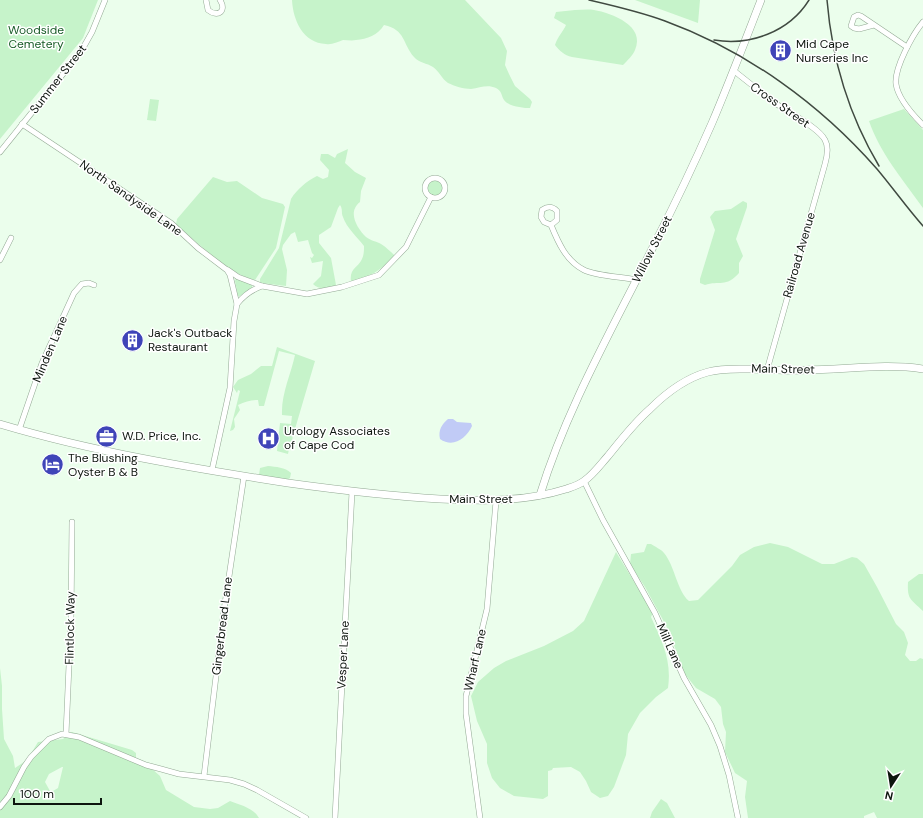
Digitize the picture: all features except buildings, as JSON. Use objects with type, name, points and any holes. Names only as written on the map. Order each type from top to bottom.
[{"type":"main road","name":"Willow Street","points":[[540,495],[561,434],[590,372],[690,173],[734,70],[761,0]]},
{"type":"main road","name":"Main Street","points":[[0,424],[85,446],[244,476],[352,492],[418,498],[496,501],[523,499],[572,488],[584,481],[594,472],[650,408],[685,382],[704,373],[716,370],[807,370],[881,366],[923,370]]},
{"type":"street","name":"Summer Street","points":[[0,152],[67,69],[89,38],[105,0]]},
{"type":"street","points":[[206,0],[208,10],[212,14],[216,14],[220,13],[223,9],[223,5],[220,0]]},
{"type":"street","points":[[923,22],[907,47],[898,72],[896,85],[904,102],[914,116],[923,125]]},
{"type":"street","points":[[874,25],[907,47]]},
{"type":"street","name":"Cross Street","points":[[734,70],[764,94],[817,130],[825,140]]},
{"type":"street","name":"North Sandyside Lane","points":[[22,124],[171,222],[198,248],[227,270],[238,277],[262,286],[307,294],[342,287],[379,274],[406,247],[431,198]]},
{"type":"street","name":"Railroad Avenue","points":[[767,370],[825,164],[827,151],[825,140]]},
{"type":"street","points":[[432,178],[438,178],[444,182],[445,192],[441,197],[431,198],[426,193],[425,186],[432,178]]},
{"type":"street","points":[[551,225],[561,249],[570,259],[584,270],[637,280]]},
{"type":"street","points":[[0,260],[11,238]]},
{"type":"street","points":[[212,470],[230,388],[234,321],[237,304],[231,279],[227,270]]},
{"type":"street","name":"Minden Lane","points":[[20,430],[42,363],[74,293],[82,284],[89,283],[94,285]]},
{"type":"street","points":[[237,304],[246,294],[262,286]]},
{"type":"street","name":"Gingerbread Lane","points":[[204,776],[224,610],[244,476]]},
{"type":"street","name":"Mill Lane","points":[[584,481],[603,520],[655,613],[684,678],[711,725],[720,746],[729,774],[738,818]]},
{"type":"street","name":"Vesper Lane","points":[[335,818],[352,492]]},
{"type":"street","name":"Wharf Lane","points":[[480,818],[466,714],[466,696],[487,609],[496,501]]},
{"type":"street","name":"Flintlock Way","points":[[66,734],[71,619],[72,522]]},
{"type":"street","points":[[0,807],[9,796],[30,757],[49,740],[59,735],[66,734],[99,744],[161,770],[179,774],[230,780],[248,785],[306,818]]},
{"type":"green space","name":"Woodside Cemetery","points":[[0,0],[98,0],[83,38],[0,139]]},
{"type":"green space","points":[[292,0],[465,0],[501,38],[507,51],[505,65],[515,86],[532,102],[530,108],[509,104],[504,100],[499,90],[493,87],[487,86],[468,89],[448,83],[433,67],[418,61],[410,52],[400,34],[391,27],[384,25],[375,34],[364,39],[343,40],[330,44],[318,43],[311,40],[305,35],[297,22],[294,15]]},
{"type":"green space","points":[[635,0],[700,0],[698,23]]},
{"type":"green space","points":[[592,10],[610,14],[625,22],[632,28],[636,34],[637,42],[634,52],[623,65],[572,57],[560,51],[555,45],[566,25],[554,18],[556,12]]},
{"type":"green space","points":[[150,99],[159,100],[156,121],[147,120]]},
{"type":"green space","points":[[904,109],[923,130],[923,208],[900,177],[879,144],[869,121]]},
{"type":"green space","points":[[348,149],[345,163],[355,172],[366,178],[361,191],[360,202],[354,210],[357,225],[366,237],[383,245],[395,256],[375,272],[357,281],[351,282],[351,274],[363,257],[364,246],[347,225],[342,216],[340,205],[331,227],[319,235],[319,243],[331,258],[336,285],[327,288],[319,288],[313,284],[321,276],[323,261],[312,263],[310,257],[312,258],[314,255],[308,240],[298,242],[295,232],[291,234],[283,245],[282,249],[287,270],[286,286],[260,282],[260,279],[279,248],[293,195],[313,178],[317,176],[323,179],[328,177],[329,170],[320,160],[321,154],[328,154],[335,158],[337,154]]},
{"type":"green space","points":[[213,177],[227,182],[237,181],[262,198],[283,204],[285,207],[276,248],[255,280],[235,272],[225,265],[176,224],[177,219]]},
{"type":"green space","points":[[435,180],[442,185],[443,188],[438,195],[435,196],[428,191],[427,188],[432,181]]},
{"type":"green space","points":[[743,201],[747,203],[747,207],[736,239],[743,256],[739,263],[739,273],[734,278],[726,282],[705,285],[700,283],[715,230],[710,217],[715,211],[731,209]]},
{"type":"green space","points":[[236,278],[252,284],[252,288],[238,296],[235,281]]},
{"type":"green space","points":[[277,347],[315,361],[295,429],[293,430],[292,444],[290,444],[288,454],[277,451],[280,423],[291,424],[292,416],[282,415],[282,407],[295,355],[279,351],[264,406],[259,406],[258,400],[248,401],[238,405],[240,410],[234,419],[235,427],[230,431],[240,391],[238,390],[237,393],[233,387],[238,380],[251,374],[261,366],[272,366]]},
{"type":"green space","points":[[268,466],[286,470],[291,473],[290,478],[287,480],[259,475],[260,468]]},
{"type":"green space","points":[[770,543],[788,547],[822,564],[834,564],[852,557],[857,558],[864,564],[896,624],[904,632],[908,643],[905,655],[910,661],[916,661],[920,658],[923,659],[923,818],[877,818],[874,812],[864,816],[864,818],[748,818],[745,797],[747,781],[735,773],[725,752],[726,732],[723,724],[721,707],[715,699],[696,688],[684,673],[669,631],[645,587],[630,564],[631,554],[644,552],[647,544],[651,544],[660,549],[668,558],[685,597],[689,601],[698,600],[732,566],[740,555],[754,547]]},
{"type":"green space","points":[[616,552],[653,613],[651,617],[665,651],[669,669],[668,688],[656,697],[640,713],[628,734],[626,755],[614,787],[608,796],[600,798],[591,792],[580,772],[571,767],[553,768],[552,770],[548,771],[548,796],[543,799],[514,796],[500,788],[492,778],[487,763],[487,744],[477,721],[471,696],[478,682],[494,668],[506,661],[544,646],[573,631],[584,621]]},
{"type":"green space","points":[[919,574],[923,574],[923,611],[911,599],[908,592],[908,582]]},
{"type":"green space","points":[[0,668],[4,739],[13,756],[15,768],[27,760],[38,742],[63,739],[72,732],[132,750],[136,753],[136,758],[143,761],[160,776],[166,790],[194,807],[210,809],[218,808],[230,801],[250,809],[259,818],[0,818]],"holes":[[[63,767],[58,788],[50,791],[45,782],[49,774]]]},
{"type":"green space","points":[[661,799],[667,803],[675,818],[650,818],[652,812]]},
{"type":"water","points":[[448,419],[453,419],[457,422],[471,423],[472,426],[466,435],[459,441],[450,443],[445,442],[440,439],[440,430],[442,425]]},
{"type":"railway","points":[[589,0],[647,15],[695,33],[753,64],[780,82],[806,102],[855,145],[877,169],[923,226]]},
{"type":"railway","points":[[714,40],[741,41],[768,34],[791,21],[809,0]]},
{"type":"railway","points":[[827,0],[833,44],[843,86],[858,127],[879,166]]},
{"type":"place","name":"Mid Cape Nurseries Inc","points":[[780,51]]},
{"type":"place","name":"Jack's Outback Restaurant","points":[[133,340]]},
{"type":"place","name":"W.D. Price, Inc.","points":[[106,436]]},
{"type":"place","name":"Urology Associates of Cape Cod","points":[[268,438]]},
{"type":"place","name":"The Blushing Oyster B & B","points":[[53,465]]}]
